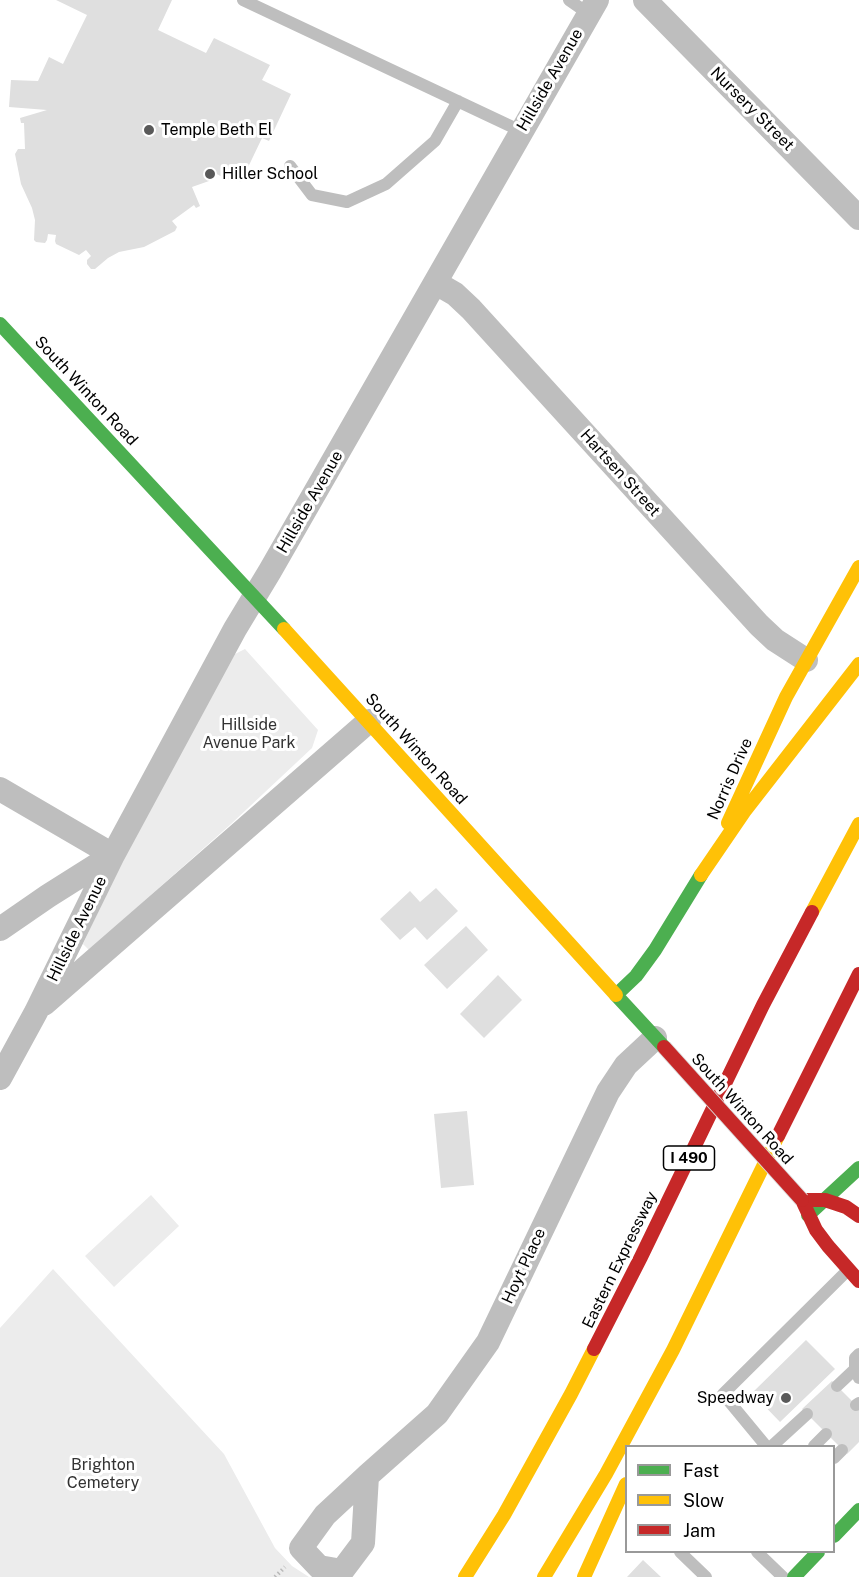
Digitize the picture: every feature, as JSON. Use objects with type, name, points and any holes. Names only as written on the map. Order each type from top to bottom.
[{"type":"main road","name":"South Winton Road","points":[[0,324],[369,721],[802,1200],[816,1230],[859,1281]]},
{"type":"main road","name":"Norris Drive","points":[[616,995],[636,976],[655,951],[701,876],[775,719],[859,567]]},
{"type":"main road","points":[[701,876],[738,820],[859,664]]},
{"type":"main road","name":"Eastern Expressway","points":[[465,1577],[527,1475],[599,1341],[763,1005],[859,824]]},
{"type":"main road","points":[[544,1577],[606,1473],[673,1350],[859,974]]},
{"type":"main road","points":[[808,1215],[859,1168]]},
{"type":"main road","points":[[802,1200],[825,1200],[846,1207],[859,1215]]},
{"type":"main road","points":[[659,1404],[716,1266]]},
{"type":"main road","points":[[471,1541],[527,1475]]},
{"type":"main road","points":[[584,1577],[625,1488]]},
{"type":"main road","points":[[835,1532],[859,1510]]},
{"type":"main road","points":[[794,1577],[812,1554]]},
{"type":"street","name":"Nursery Street","points":[[645,0],[859,218]]},
{"type":"street","name":"Hillside Avenue","points":[[0,1078],[36,1012],[113,855],[235,629],[593,7]]},
{"type":"street","name":"Hartsen Street","points":[[436,282],[455,294],[471,309],[759,625],[775,640],[806,660]]},
{"type":"street","name":"Hillside Avenue","points":[[36,1012],[369,721]]},
{"type":"street","points":[[0,789],[113,855],[0,929]]},
{"type":"street","name":"Hoyt Place","points":[[367,1476],[437,1414],[488,1342],[608,1092],[626,1065],[660,1042]]},
{"type":"lane","points":[[243,0],[521,131]]},
{"type":"lane","points":[[569,0],[593,7]]},
{"type":"lane","points":[[290,166],[312,195],[347,201],[386,184],[435,141],[458,101]]},
{"type":"lane","points":[[765,1445],[723,1394],[849,1270]]},
{"type":"lane","points":[[837,1386],[857,1373],[855,1358],[859,1353]]},
{"type":"lane","points":[[773,1445],[807,1414]]},
{"type":"lane","points":[[815,1445],[826,1434]]},
{"type":"lane","points":[[682,1553],[706,1577]]},
{"type":"lane","points":[[759,1553],[783,1577]]},
{"type":"green space","name":"Hillside Avenue Park","points":[[245,649],[318,730],[312,748],[231,824],[89,950],[83,944],[149,802],[235,654]]},
{"type":"green space","points":[[151,1195],[179,1226],[114,1287],[85,1256]]},
{"type":"green space","name":"Brighton Cemetery","points":[[53,1269],[224,1454],[275,1548],[292,1566],[309,1577],[0,1577],[0,1328]]},
{"type":"building","name":"Temple Beth El","points":[[56,0],[172,0],[158,30],[206,53],[214,38],[270,65],[262,80],[291,94],[269,141],[262,138],[241,182],[230,177],[228,180],[213,172],[209,181],[192,187],[200,206],[196,208],[194,205],[172,221],[177,227],[175,231],[144,247],[119,252],[95,269],[91,269],[87,264],[91,256],[86,250],[79,255],[56,244],[56,235],[48,234],[45,243],[34,240],[35,220],[21,184],[15,154],[18,149],[25,149],[24,123],[21,123],[20,118],[47,110],[9,107],[11,80],[38,81],[49,57],[63,64],[87,15]]},
{"type":"building","points":[[436,888],[458,911],[427,940],[415,927],[400,940],[380,919],[410,891],[420,902]]},
{"type":"building","points":[[466,926],[488,950],[447,989],[424,965]]},
{"type":"building","points":[[498,975],[522,1000],[484,1038],[460,1014]]},
{"type":"building","points":[[467,1111],[474,1185],[441,1188],[434,1114]]},
{"type":"building","points":[[806,1340],[835,1369],[780,1422],[752,1393]]},
{"type":"building","points":[[832,1381],[859,1408],[859,1442],[847,1454],[802,1409]]},
{"type":"building","points":[[643,1560],[661,1577],[627,1577]]},
{"type":"traffic: fast","points":[[0,324],[284,629]]},
{"type":"traffic: fast","points":[[664,1047],[616,995],[636,976],[655,950],[701,875]]},
{"type":"traffic: fast","points":[[808,1215],[859,1168]]},
{"type":"traffic: fast","points":[[835,1535],[859,1510]]},
{"type":"traffic: fast","points":[[794,1577],[817,1553]]},
{"type":"traffic: slow","points":[[728,823],[786,697],[859,567]]},
{"type":"traffic: slow","points":[[284,629],[616,995]]},
{"type":"traffic: slow","points":[[701,875],[744,812],[859,664]]},
{"type":"traffic: slow","points":[[812,912],[859,824]]},
{"type":"traffic: slow","points":[[544,1577],[606,1474],[673,1350],[778,1136]]},
{"type":"traffic: slow","points":[[465,1577],[504,1515],[594,1349]]},
{"type":"traffic: slow","points":[[584,1577],[625,1486]]},
{"type":"traffic: jam","points":[[594,1349],[763,1005],[812,912]]},
{"type":"traffic: jam","points":[[778,1136],[859,974]]},
{"type":"traffic: jam","points":[[664,1047],[802,1200]]},
{"type":"traffic: jam","points":[[859,1216],[846,1207],[825,1200],[802,1200],[816,1230],[859,1281]]},
{"type":"place","name":"Temple Beth El","points":[[149,130]]},
{"type":"place","name":"Hiller School","points":[[210,174]]},
{"type":"place","name":"Speedway","points":[[786,1398]]}]
